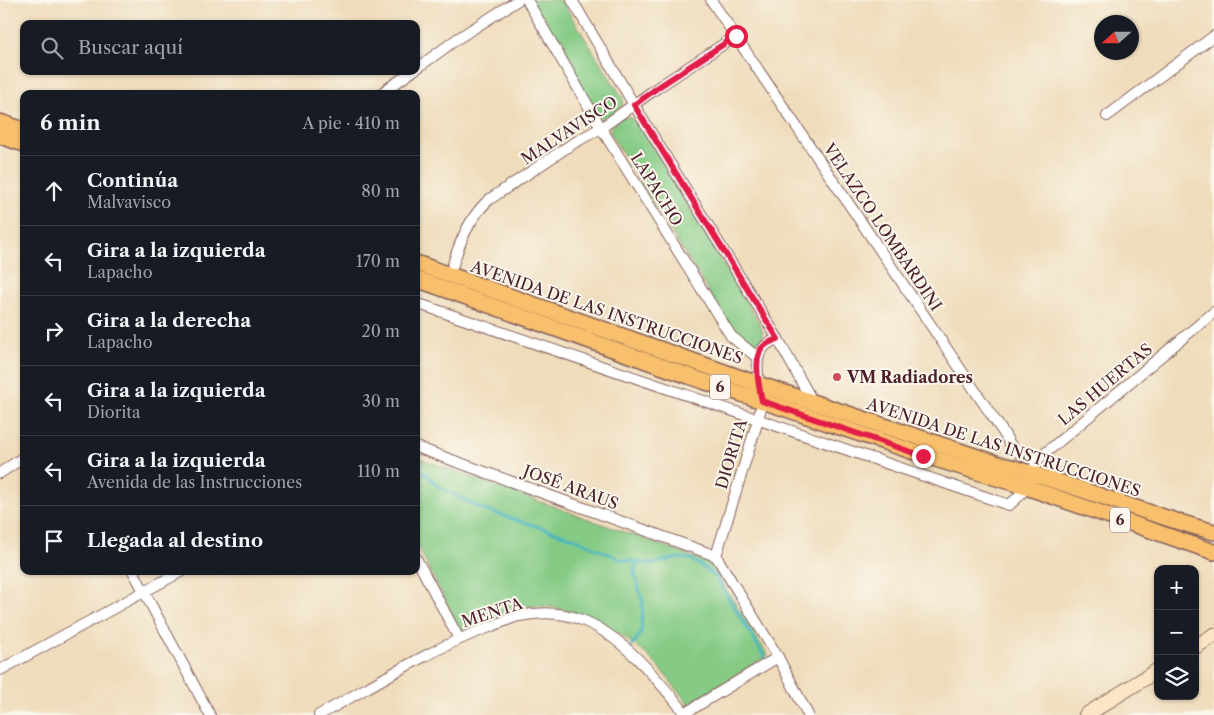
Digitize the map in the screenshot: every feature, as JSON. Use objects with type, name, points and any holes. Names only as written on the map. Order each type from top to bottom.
[{"type":"main road","points":[[0,122],[20,129]]},
{"type":"main road","points":[[0,136],[20,143]]},
{"type":"main road","name":"AVENIDA DE LAS INSTRUCCIONES","points":[[420,265],[758,384],[999,464],[1034,466],[1163,518],[1214,532]]},
{"type":"main road","name":"AVENIDA DE LAS INSTRUCCIONES","points":[[420,280],[762,401],[923,456],[1026,487],[1214,552]]},
{"type":"street","points":[[420,66],[457,39],[518,0]]},
{"type":"street","name":"LAPACHO","points":[[527,0],[601,128],[731,336],[758,358]]},
{"type":"street","name":"LAPACHO","points":[[572,0],[634,105],[778,339],[812,402]]},
{"type":"street","name":"VELAZCO LOMBARDINI","points":[[711,0],[1000,427],[1008,443],[1034,466]]},
{"type":"street","name":"MALVAVISCO","points":[[450,275],[455,258],[480,207],[572,144],[601,128],[657,88],[736,36]]},
{"type":"street","points":[[1107,116],[1214,36]]},
{"type":"street","points":[[386,90],[407,75]]},
{"type":"street","name":"AVENIDA DE LAS INSTRUCCIONES","points":[[420,304],[1009,505],[1019,498],[1026,487]]},
{"type":"street","name":"LAS HUERTAS","points":[[1026,487],[1034,466],[1214,312]]},
{"type":"street","points":[[758,358],[762,348],[769,342],[778,339]]},
{"type":"street","name":"DIORITA","points":[[716,556],[758,420],[762,401],[758,384],[758,358]]},
{"type":"street","name":"JOSÉ ARAUS","points":[[420,448],[716,556]]},
{"type":"street","points":[[0,473],[20,460]]},
{"type":"street","points":[[716,556],[778,656],[808,715]]},
{"type":"street","points":[[420,566],[459,639]]},
{"type":"street","points":[[135,575],[210,715]]},
{"type":"street","points":[[0,670],[174,575]]},
{"type":"street","name":"MENTA","points":[[319,715],[459,639],[517,617],[538,614],[562,615],[582,620],[601,630],[642,662],[684,714]]},
{"type":"street","points":[[1199,644],[1214,635]]},
{"type":"street","points":[[684,714],[778,656]]},
{"type":"street","points":[[1086,715],[1154,672]]},
{"type":"green space","points":[[530,0],[561,0],[623,99],[623,103],[616,111],[603,119],[600,117]]},
{"type":"green space","points":[[626,117],[637,122],[643,129],[760,325],[763,336],[755,345],[751,346],[736,336],[610,133],[611,127],[621,118]]},
{"type":"green space","points":[[420,458],[710,563],[768,655],[689,704],[663,672],[634,644],[594,620],[564,609],[526,607],[497,616],[461,631],[420,551]]},
{"type":"waterway","points":[[420,470],[439,487],[482,509],[574,538],[622,560],[652,564],[676,558],[691,559],[715,576],[768,662]]},
{"type":"waterway","points":[[630,648],[641,633],[643,603],[634,571],[637,563]]},
{"type":"place","name":"VM Radiadores","points":[[837,377]]},
{"type":"route","points":[[736,36],[634,105],[778,339],[769,342],[762,348],[758,358],[758,384],[762,401],[923,456]]}]
